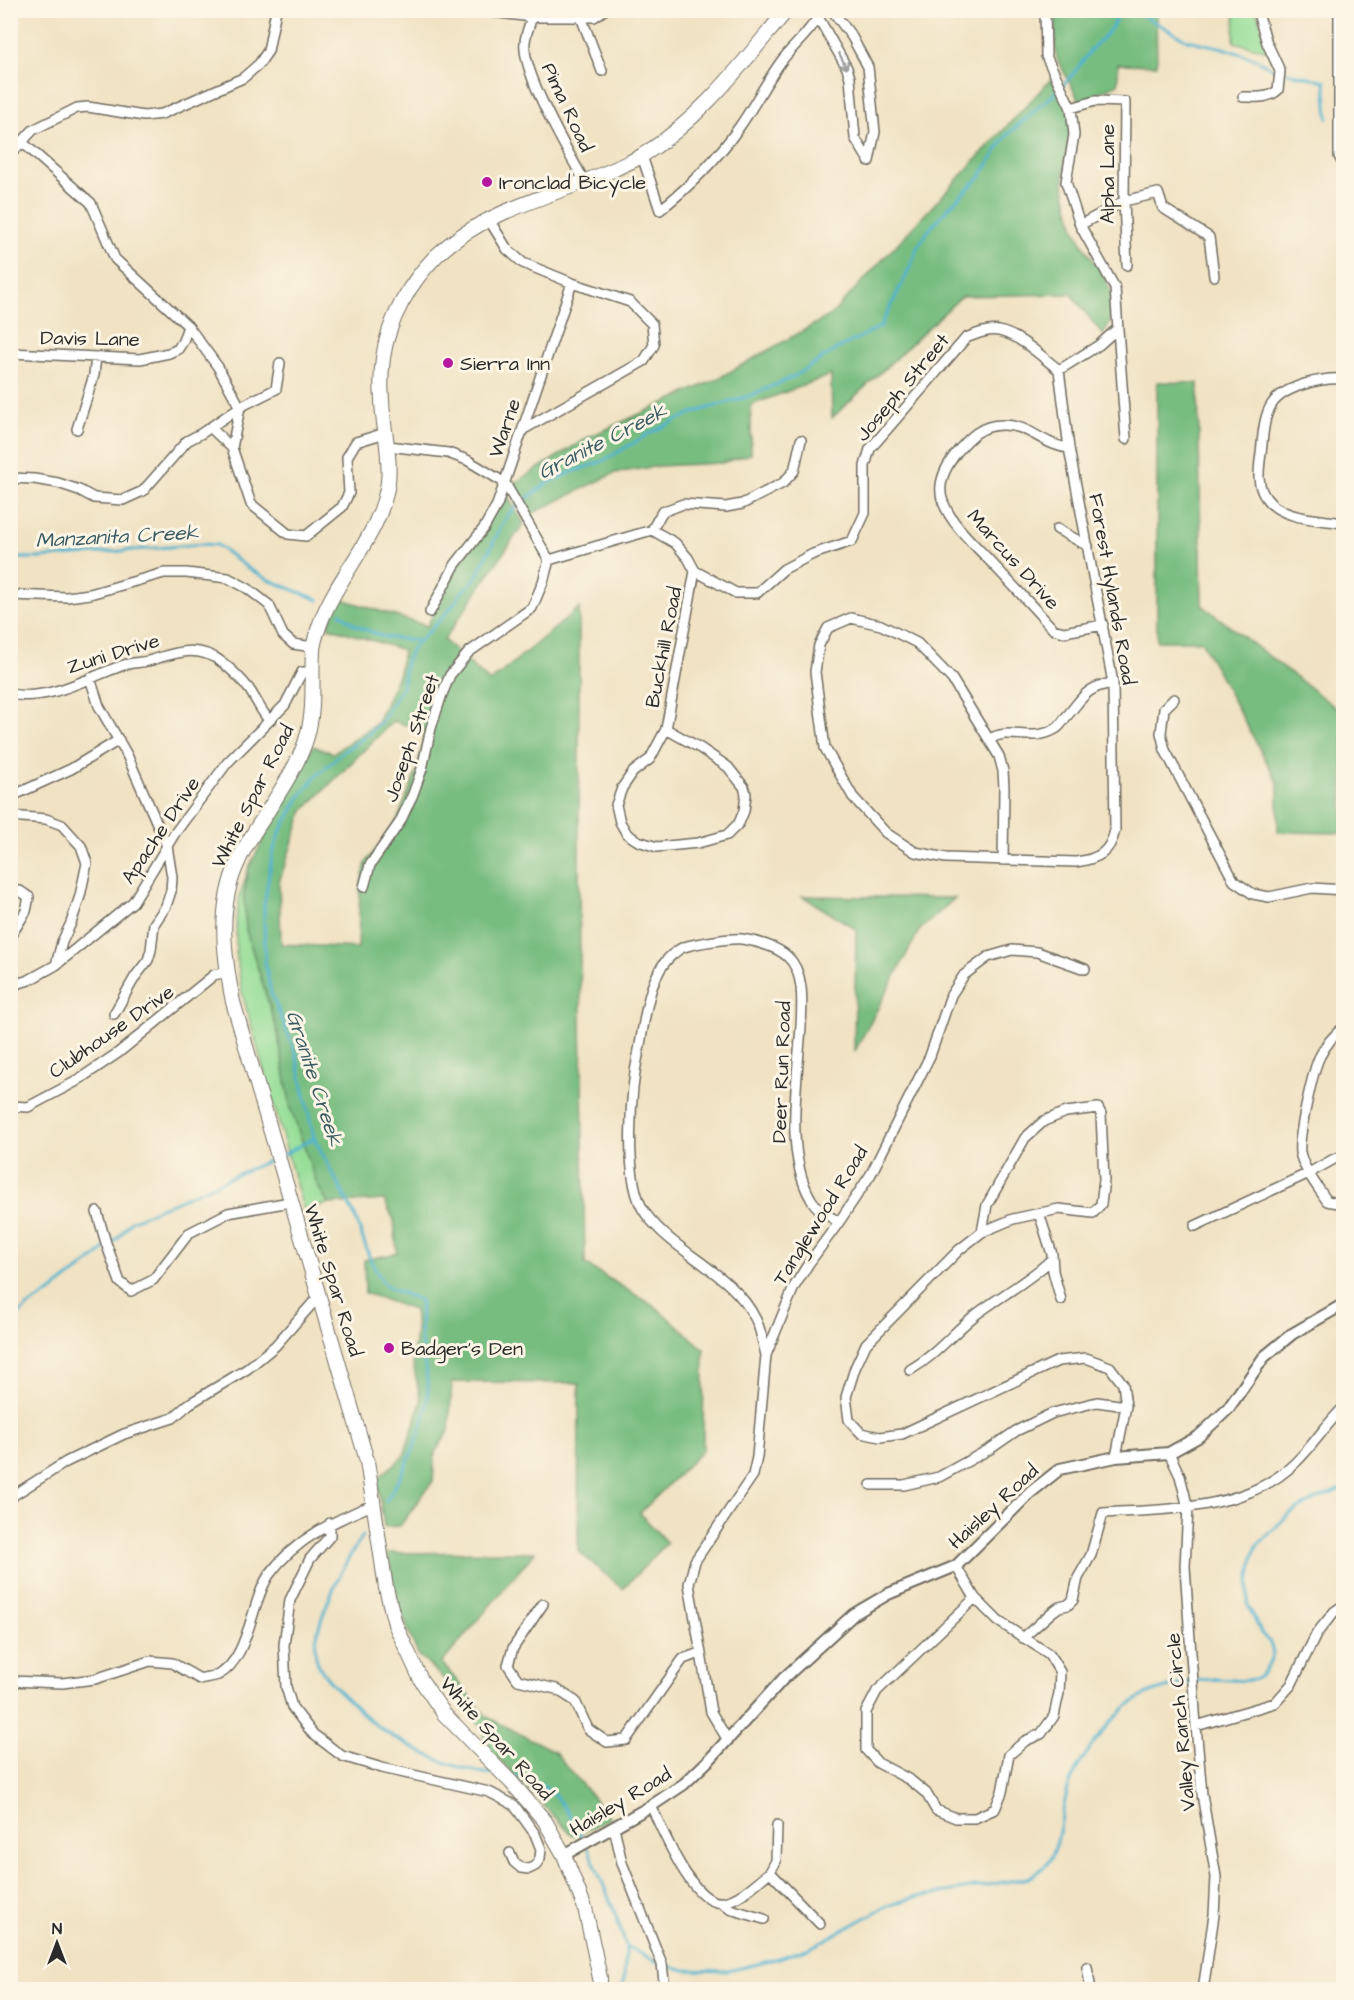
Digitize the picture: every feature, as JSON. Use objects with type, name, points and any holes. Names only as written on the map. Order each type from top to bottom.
[{"type":"main road","name":"White Spar Road","points":[[600,1989],[600,1978],[585,1908],[564,1855],[545,1821],[512,1782],[444,1714],[420,1680],[395,1624],[386,1588],[367,1461],[233,1002],[227,972],[224,910],[236,864],[289,776],[304,744],[313,710],[313,647],[321,620],[376,524],[387,484],[382,402],[383,358],[393,320],[416,279],[438,255],[488,219],[585,182],[642,156],[682,127],[711,99],[787,10]]},
{"type":"street","points":[[10,155],[33,130],[77,108],[88,107],[144,116],[162,114],[243,78],[259,64],[268,51],[276,10]]},
{"type":"street","points":[[477,10],[581,17],[594,17],[604,10]]},
{"type":"street","points":[[642,156],[660,210],[689,186],[740,127],[781,61],[798,45],[816,14],[847,68],[850,78],[855,138],[869,161],[875,132],[868,67],[852,37],[832,10]]},
{"type":"street","points":[[1045,10],[1046,56],[1071,108],[1074,135],[1066,182],[1080,225],[1115,288],[1126,440]]},
{"type":"street","points":[[1243,97],[1262,98],[1278,90],[1280,74],[1257,10]]},
{"type":"street","points":[[1340,10],[1338,121],[1339,156],[1344,166]]},
{"type":"street","name":"Pima Road","points":[[533,14],[525,44],[528,69],[560,137],[585,182]]},
{"type":"street","points":[[581,17],[602,71]]},
{"type":"street","name":"Alpha Lane","points":[[1071,108],[1095,101],[1125,102],[1124,201],[1127,265]]},
{"type":"street","points":[[22,142],[91,203],[115,259],[188,326],[218,367],[240,407],[232,448]]},
{"type":"street","points":[[1080,225],[1124,201],[1158,194],[1163,208],[1209,237],[1214,276]]},
{"type":"street","points":[[488,219],[507,249],[523,263],[572,283],[630,302],[652,324],[654,345],[644,361],[524,429]]},
{"type":"street","name":"Warne","points":[[430,612],[455,565],[484,528],[497,505],[572,283]]},
{"type":"street","name":"Davis Lane","points":[[10,353],[132,360],[178,349],[188,326]]},
{"type":"street","points":[[1059,370],[1099,345],[1117,329]]},
{"type":"street","name":"Joseph Street","points":[[652,530],[675,543],[688,558],[695,572],[736,593],[757,593],[784,569],[813,554],[852,541],[865,513],[865,466],[870,449],[966,338],[979,333],[998,331],[1020,340],[1059,370]]},
{"type":"street","points":[[77,429],[94,375],[96,357]]},
{"type":"street","points":[[10,478],[58,483],[94,498],[123,500],[143,491],[187,441],[211,428],[240,407],[276,389],[280,363]]},
{"type":"street","name":"Forest Hylands Road","points":[[990,739],[952,679],[917,643],[881,625],[851,618],[828,628],[819,645],[815,672],[825,748],[853,798],[886,833],[915,852],[946,858],[1076,862],[1091,860],[1108,848],[1115,830],[1113,683],[1069,448],[1059,370]]},
{"type":"street","points":[[1344,379],[1335,378],[1295,386],[1272,404],[1264,425],[1258,477],[1265,498],[1287,513],[1344,523]]},
{"type":"street","name":"Marcus Drive","points":[[1069,448],[1057,447],[1028,429],[1014,425],[986,427],[973,434],[948,463],[943,476],[942,501],[954,522],[1053,629],[1064,632],[1103,625]]},
{"type":"street","points":[[211,428],[232,448],[251,504],[288,534],[306,536],[342,507],[349,493],[346,457],[356,442],[386,439],[448,453],[467,460],[505,483],[549,560],[652,530],[662,512],[683,504],[726,507],[742,504],[783,483],[794,471],[801,440]]},
{"type":"street","points":[[1057,529],[1088,546]]},
{"type":"street","name":"Joseph Street","points":[[364,887],[370,865],[400,822],[413,794],[422,769],[431,728],[450,675],[469,652],[532,608],[549,560]]},
{"type":"street","name":"Buckhill Road","points":[[666,729],[728,767],[744,787],[746,794],[744,811],[739,824],[726,835],[698,843],[657,847],[638,841],[627,834],[620,822],[616,805],[622,788],[633,772],[650,759],[666,729],[695,572]]},
{"type":"street","points":[[10,595],[67,597],[90,594],[164,573],[228,578],[247,588],[269,605],[283,635],[292,644],[313,647]]},
{"type":"street","name":"Zuni Drive","points":[[10,694],[23,697],[42,693],[90,678],[124,664],[146,662],[175,652],[199,651],[220,661],[230,669],[249,689],[261,711],[269,720]]},
{"type":"street","name":"Apache Drive","points":[[10,986],[29,980],[56,965],[133,902],[167,846],[227,763],[285,705],[302,672],[314,672]]},
{"type":"street","points":[[90,678],[99,706],[127,755],[167,846],[172,877],[171,891],[166,906],[154,924],[148,960],[135,977],[114,1014]]},
{"type":"street","points":[[1002,860],[1003,771],[999,756],[990,739],[996,735],[1037,736],[1058,727],[1090,689],[1113,683]]},
{"type":"street","points":[[1174,699],[1164,709],[1161,733],[1165,750],[1234,881],[1253,894],[1269,897],[1312,888],[1344,890]]},
{"type":"street","points":[[10,797],[71,768],[118,740]]},
{"type":"street","points":[[10,816],[46,819],[62,825],[81,846],[87,863],[72,923],[62,942],[56,965]]},
{"type":"street","points":[[10,893],[21,891],[29,897],[26,911],[10,937]]},
{"type":"street","name":"Deer Run Road","points":[[766,1355],[756,1320],[738,1293],[668,1237],[645,1213],[634,1186],[630,1128],[638,1055],[653,983],[663,962],[682,947],[737,939],[749,940],[779,950],[789,958],[798,976],[803,1000],[795,1118],[799,1171],[812,1201],[822,1212],[839,1222]]},
{"type":"street","name":"Tanglewood Road","points":[[727,1739],[711,1712],[689,1584],[695,1561],[753,1475],[757,1457],[766,1355],[794,1287],[876,1163],[930,1056],[951,994],[964,975],[988,957],[1012,950],[1037,952],[1085,969]]},
{"type":"street","name":"Clubhouse Drive","points":[[10,1106],[28,1107],[75,1082],[118,1053],[214,975],[227,972]]},
{"type":"street","points":[[1344,1027],[1330,1038],[1319,1058],[1301,1133],[1300,1153],[1309,1173],[1327,1201],[1344,1204]]},
{"type":"street","points":[[982,1232],[987,1205],[1025,1138],[1044,1121],[1066,1112],[1098,1108],[1101,1114],[1104,1180],[1101,1204],[1093,1213],[1059,1209],[1013,1219],[982,1232],[959,1250],[866,1344],[855,1368],[846,1397],[849,1420],[861,1433],[880,1437],[903,1434],[1058,1361],[1086,1358],[1110,1367],[1123,1384],[1126,1406],[1116,1457]]},
{"type":"street","points":[[1195,1226],[1344,1156]]},
{"type":"street","points":[[97,1212],[120,1282],[131,1291],[153,1280],[189,1233],[228,1214],[290,1202]]},
{"type":"street","points":[[1040,1213],[1052,1254],[1053,1271],[1061,1300]]},
{"type":"street","points":[[910,1370],[929,1359],[973,1317],[1038,1273],[1052,1259]]},
{"type":"street","points":[[10,1500],[14,1495],[66,1462],[124,1434],[173,1418],[189,1404],[247,1369],[275,1346],[319,1296]]},
{"type":"street","name":"Haisley Road","points":[[564,1855],[651,1806],[684,1784],[783,1679],[854,1614],[888,1594],[956,1566],[1031,1492],[1060,1469],[1116,1457],[1169,1453],[1198,1437],[1228,1409],[1264,1357],[1292,1334],[1344,1304]]},
{"type":"street","points":[[871,1485],[904,1485],[939,1477],[990,1449],[1016,1431],[1053,1413],[1097,1402],[1126,1406]]},
{"type":"street","points":[[1023,1638],[1051,1613],[1059,1607],[1068,1605],[1072,1600],[1078,1578],[1091,1555],[1103,1513],[1188,1508],[1243,1495],[1277,1479],[1297,1462],[1329,1421],[1344,1407]]},
{"type":"street","name":"Valley Ranch Circle","points":[[1169,1453],[1180,1476],[1188,1508],[1185,1567],[1196,1726],[1202,1794],[1216,1877],[1214,1915],[1203,1989]]},
{"type":"street","points":[[10,1681],[62,1683],[95,1679],[150,1661],[172,1663],[200,1679],[219,1675],[236,1658],[268,1576],[287,1554],[330,1523],[375,1504]]},
{"type":"street","points":[[330,1523],[330,1536],[310,1559],[290,1600],[284,1645],[286,1687],[292,1707],[313,1734],[342,1756],[382,1768],[489,1792],[514,1805],[535,1834],[541,1849],[536,1866],[529,1869],[521,1868],[514,1862],[510,1853]]},
{"type":"street","points":[[956,1566],[975,1598],[998,1621],[1049,1654],[1060,1672],[1059,1693],[1054,1716],[1041,1734],[1024,1741],[1009,1755],[1002,1792],[995,1809],[975,1818],[956,1818],[936,1810],[926,1793],[910,1780],[878,1763],[866,1750],[866,1712],[878,1691],[975,1598]]},
{"type":"street","points":[[543,1604],[513,1648],[508,1665],[518,1680],[556,1689],[575,1701],[588,1729],[607,1742],[626,1740],[683,1659],[700,1653]]},
{"type":"street","points":[[1196,1726],[1275,1702],[1291,1685],[1317,1633],[1334,1612],[1344,1605]]},
{"type":"street","points":[[651,1806],[684,1871],[699,1891],[730,1909],[764,1919]]},
{"type":"street","points":[[722,1903],[746,1891],[770,1872],[776,1861],[777,1825]]},
{"type":"street","points":[[614,1827],[622,1863],[662,1964],[663,1989]]},
{"type":"street","points":[[770,1872],[820,1924]]},
{"type":"street","points":[[1087,1967],[1091,1989]]},
{"type":"green space","points":[[1056,11],[1156,11],[1157,65],[1118,64],[1118,84],[1080,102],[1057,59]]},
{"type":"green space","points":[[1235,11],[1256,11],[1271,52],[1234,42]]},
{"type":"green space","points":[[1051,79],[1068,106],[1070,115],[1071,124],[1064,179],[1070,211],[1081,242],[1111,292],[1113,305],[1111,320],[1103,335],[1071,294],[962,296],[832,418],[831,375],[751,405],[751,454],[722,463],[659,466],[615,473],[531,514],[513,484],[587,438],[717,379],[831,315]]},
{"type":"green space","points":[[1157,382],[1198,383],[1202,605],[1343,713],[1343,833],[1278,832],[1278,783],[1201,641],[1157,641]]},
{"type":"green space","points":[[505,493],[524,523],[444,640],[490,682],[579,608],[579,891],[585,1264],[657,1308],[704,1349],[703,1450],[640,1513],[667,1543],[623,1589],[578,1551],[579,1383],[452,1382],[449,1431],[435,1452],[433,1481],[400,1526],[384,1527],[377,1479],[404,1456],[421,1401],[413,1364],[416,1330],[414,1310],[365,1293],[364,1260],[397,1253],[394,1220],[384,1200],[328,1204],[317,1184],[291,1109],[277,1030],[246,930],[244,895],[249,867],[313,746],[333,753],[376,724],[399,673],[403,650],[328,627],[339,598],[427,626],[458,566]],"holes":[[[393,721],[425,731],[418,768],[398,819],[366,863],[360,888],[358,948],[281,944],[279,882],[303,811]]]},
{"type":"green space","points":[[249,867],[244,895],[246,930],[277,1030],[291,1109],[317,1184],[328,1204],[303,1209],[242,993],[236,952],[236,919],[240,895]]},
{"type":"green space","points":[[802,896],[955,898],[919,931],[854,1053],[856,929]]},
{"type":"green space","points":[[535,1552],[442,1663],[487,1717],[554,1751],[610,1818],[576,1836],[570,1833],[486,1746],[480,1725],[459,1693],[418,1655],[399,1607],[387,1553]]},
{"type":"waterway","name":"Granite Creek","points":[[1063,85],[1111,28],[1118,10]]},
{"type":"waterway","points":[[1133,10],[1187,40],[1253,58],[1276,70],[1325,81],[1328,118]]},
{"type":"waterway","name":"Granite Creek","points":[[386,1501],[413,1448],[427,1404],[428,1385],[420,1336],[420,1300],[391,1289],[382,1281],[370,1259],[355,1216],[314,1138],[296,1054],[271,993],[265,962],[264,906],[272,855],[279,834],[299,798],[315,777],[344,751],[366,736],[382,720],[402,687],[406,661],[413,647],[442,618],[475,579],[501,527],[518,505],[549,482],[603,461],[650,433],[692,413],[749,396],[793,377],[837,349],[880,327],[907,274],[917,248],[928,231],[980,177],[1007,135],[1059,90]]},
{"type":"waterway","name":"Manzanita Creek","points":[[10,558],[39,558],[204,544],[217,545],[249,569],[269,580],[319,600]]},
{"type":"waterway","name":"Manzanita Creek","points":[[340,613],[355,625],[384,637],[418,641]]},
{"type":"waterway","points":[[281,1156],[314,1138]]},
{"type":"waterway","points":[[10,1323],[27,1307],[92,1260],[119,1237],[131,1221],[275,1158]]},
{"type":"waterway","points":[[663,1965],[685,1970],[728,1971],[762,1963],[810,1948],[885,1907],[912,1898],[1028,1878],[1040,1870],[1047,1864],[1053,1853],[1066,1795],[1073,1776],[1097,1739],[1127,1706],[1153,1692],[1174,1686],[1215,1679],[1249,1680],[1260,1676],[1265,1671],[1273,1653],[1270,1643],[1261,1633],[1248,1605],[1248,1589],[1257,1546],[1288,1515],[1312,1501],[1344,1488]]},
{"type":"waterway","name":"Granite Creek","points":[[363,1536],[339,1577],[318,1630],[316,1657],[320,1667],[330,1682],[359,1711],[392,1736],[442,1761],[492,1774]]},
{"type":"waterway","name":"Granite Creek","points":[[516,1776],[540,1784],[558,1799],[584,1840]]},
{"type":"waterway","name":"Granite Creek","points":[[587,1846],[614,1910],[626,1946],[623,1990]]},
{"type":"waterway","points":[[626,1946],[657,1962]]},
{"type":"place","name":"Ironclad Bicycle","points":[[487,182]]},
{"type":"place","name":"Sierra Inn","points":[[448,363]]},
{"type":"place","name":"Badger's Den","points":[[389,1348]]}]
